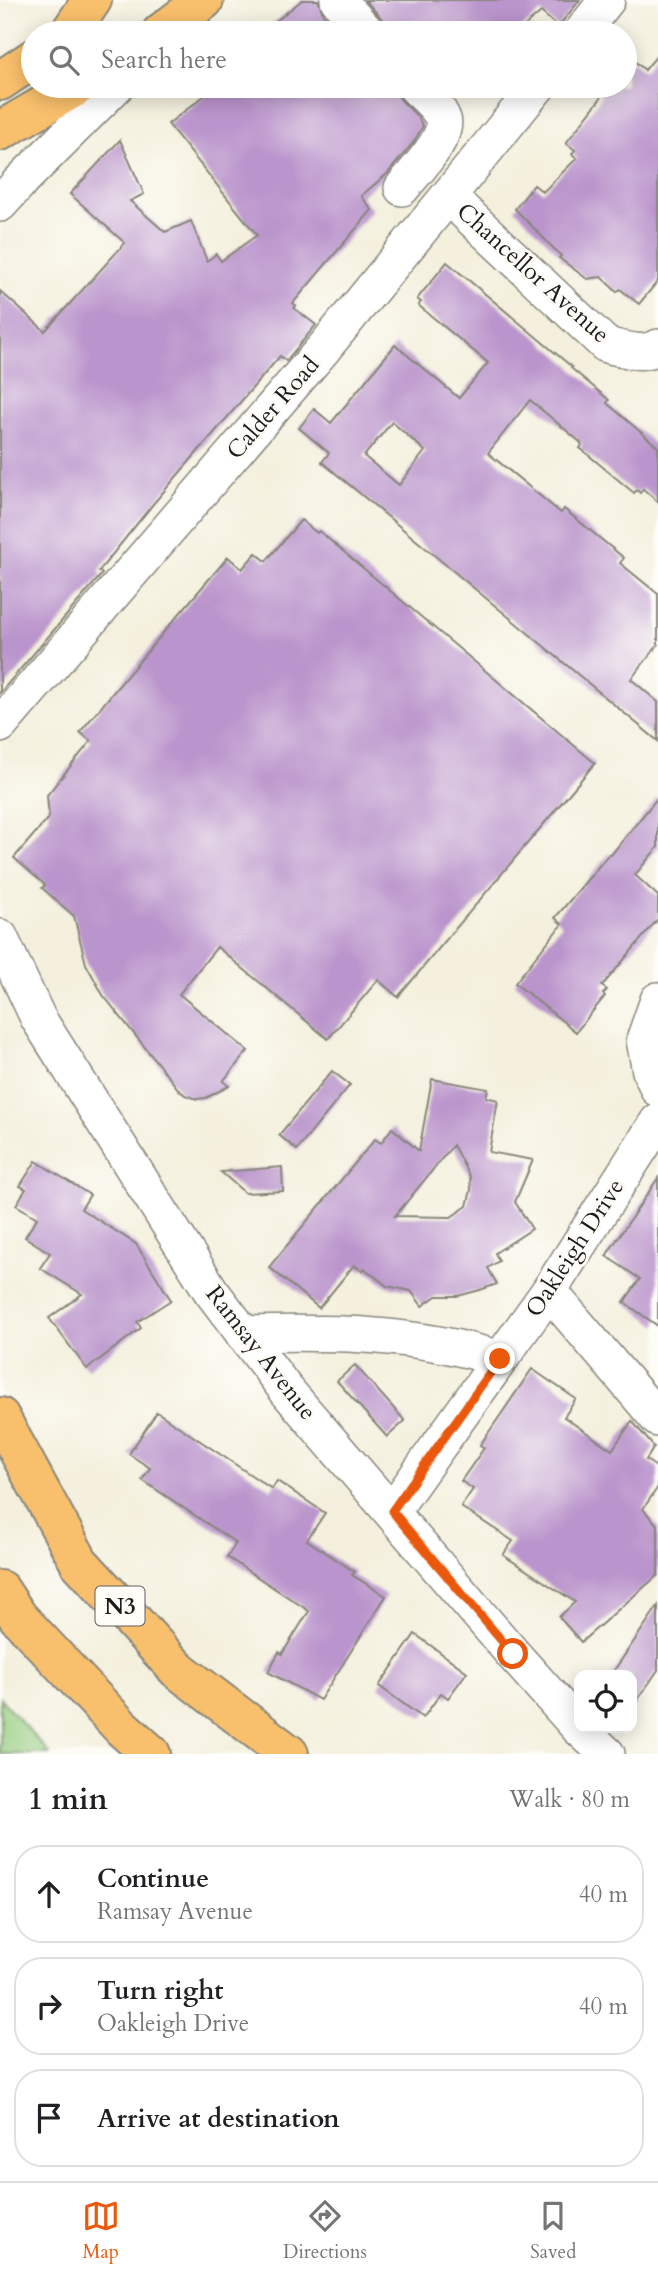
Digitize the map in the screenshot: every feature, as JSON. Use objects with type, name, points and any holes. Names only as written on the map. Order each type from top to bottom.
[{"type":"main road","points":[[77,21],[93,0]]},
{"type":"main road","points":[[82,21],[107,0]]},
{"type":"main road","points":[[177,21],[204,0]]},
{"type":"main road","points":[[0,81],[21,67]]},
{"type":"main road","points":[[0,131],[56,98]]},
{"type":"main road","name":"N3","points":[[0,1417],[79,1562],[177,1669],[289,1754]]},
{"type":"main road","points":[[0,1590],[18,1617],[122,1728],[151,1754]]},
{"type":"street","points":[[338,0],[357,21]]},
{"type":"street","points":[[590,21],[607,0]]},
{"type":"street","points":[[0,204],[104,98]]},
{"type":"street","points":[[402,188],[441,138],[445,126],[443,117],[426,98]]},
{"type":"street","name":"Calder Road","points":[[0,725],[324,348],[528,98]]},
{"type":"street","name":"Chancellor Avenue","points":[[449,197],[606,345],[649,352],[658,347]]},
{"type":"street","name":"Ramsay Avenue","points":[[0,937],[38,1018],[211,1291],[287,1391],[574,1722]]},
{"type":"street","points":[[658,1000],[644,1040],[650,1071],[658,1089]]},
{"type":"street","name":"Oakleigh Drive","points":[[392,1511],[549,1290],[658,1121]]},
{"type":"street","points":[[549,1290],[658,1419]]},
{"type":"street","points":[[243,1334],[342,1333],[398,1337],[460,1346],[500,1359]]},
{"type":"street","name":"Ramsay Avenue","points":[[584,1733],[607,1754]]},
{"type":"green space","points":[[0,1698],[50,1754],[0,1754]]},
{"type":"building","points":[[302,0],[318,0],[323,14],[330,21],[276,21]]},
{"type":"building","points":[[365,0],[580,0],[563,21],[551,21],[541,12],[530,21],[383,20]]},
{"type":"building","points":[[658,54],[658,281],[639,304],[620,289],[617,292],[601,277],[587,279],[559,258],[561,256],[515,209],[534,185],[543,192],[577,158],[572,154],[575,150],[566,143],[600,98],[637,98],[637,63],[645,70]]},
{"type":"building","points":[[202,98],[400,98],[423,126],[413,143],[388,173],[361,196],[372,210],[293,303],[296,306],[294,308],[316,325],[286,361],[280,356],[153,504],[99,571],[102,574],[0,693],[0,291],[45,331],[125,243],[70,194],[120,140],[144,194],[130,201],[165,232],[191,221],[207,261],[216,254],[221,261],[257,235],[168,124]]},
{"type":"building","points":[[447,262],[572,367],[609,400],[607,403],[658,447],[658,502],[643,489],[640,493],[637,490],[634,493],[580,448],[580,442],[530,400],[488,453],[561,513],[564,509],[624,558],[620,563],[658,594],[658,645],[631,679],[658,702],[658,741],[322,462],[329,453],[299,428],[314,409],[331,423],[395,345],[459,398],[488,363],[418,305],[421,302],[417,299]],"holes":[[[392,422],[425,451],[399,485],[364,456]]]},
{"type":"building","points":[[301,520],[317,533],[319,531],[595,763],[398,997],[378,980],[328,1039],[217,947],[179,994],[248,1051],[223,1081],[229,1086],[206,1098],[197,1099],[179,1090],[103,995],[86,964],[74,916],[42,888],[45,885],[14,858],[49,817],[47,795],[91,741],[80,732],[157,640],[228,557],[242,569],[256,553],[266,561]]},
{"type":"building","points":[[658,797],[658,847],[635,875],[658,896],[658,919],[602,986],[607,990],[603,994],[605,996],[576,1032],[515,983],[562,924],[555,918]]},
{"type":"building","points":[[332,1071],[350,1085],[297,1150],[279,1135]]},
{"type":"building","points":[[432,1079],[488,1089],[486,1097],[498,1100],[489,1152],[533,1160],[515,1202],[532,1229],[495,1253],[499,1261],[488,1268],[497,1284],[458,1296],[436,1296],[422,1306],[411,1291],[387,1286],[364,1268],[362,1271],[354,1265],[319,1308],[269,1267],[375,1139],[381,1143],[392,1128],[419,1151]],"holes":[[[453,1145],[470,1177],[471,1190],[467,1206],[451,1217],[395,1216]]]},
{"type":"building","points":[[36,1161],[90,1195],[81,1209],[136,1244],[171,1300],[137,1322],[141,1328],[87,1369],[49,1318],[82,1294],[40,1268],[50,1253],[25,1237],[37,1218],[16,1205],[26,1189],[20,1186]]},
{"type":"building","points":[[282,1167],[283,1191],[245,1193],[221,1172]]},
{"type":"building","points":[[658,1178],[658,1326],[624,1302],[640,1279],[606,1256]]},
{"type":"building","points":[[355,1365],[405,1421],[387,1437],[337,1381]]},
{"type":"building","points":[[532,1369],[576,1399],[564,1417],[612,1450],[632,1421],[654,1447],[646,1460],[658,1468],[658,1487],[643,1509],[658,1526],[658,1575],[581,1642],[559,1617],[575,1602],[503,1555],[513,1541],[461,1507],[473,1489],[461,1481],[484,1448],[480,1445]]},
{"type":"building","points":[[157,1412],[272,1489],[277,1481],[325,1513],[307,1540],[355,1572],[352,1575],[386,1596],[320,1700],[268,1672],[309,1611],[227,1557],[236,1543],[142,1480],[150,1468],[129,1454]]},
{"type":"building","points":[[658,1606],[658,1670],[637,1701],[637,1670],[614,1670]]},
{"type":"building","points":[[415,1634],[467,1672],[448,1698],[441,1693],[423,1718],[379,1686]]},
{"type":"route","points":[[500,1359],[392,1511],[513,1654]]}]
